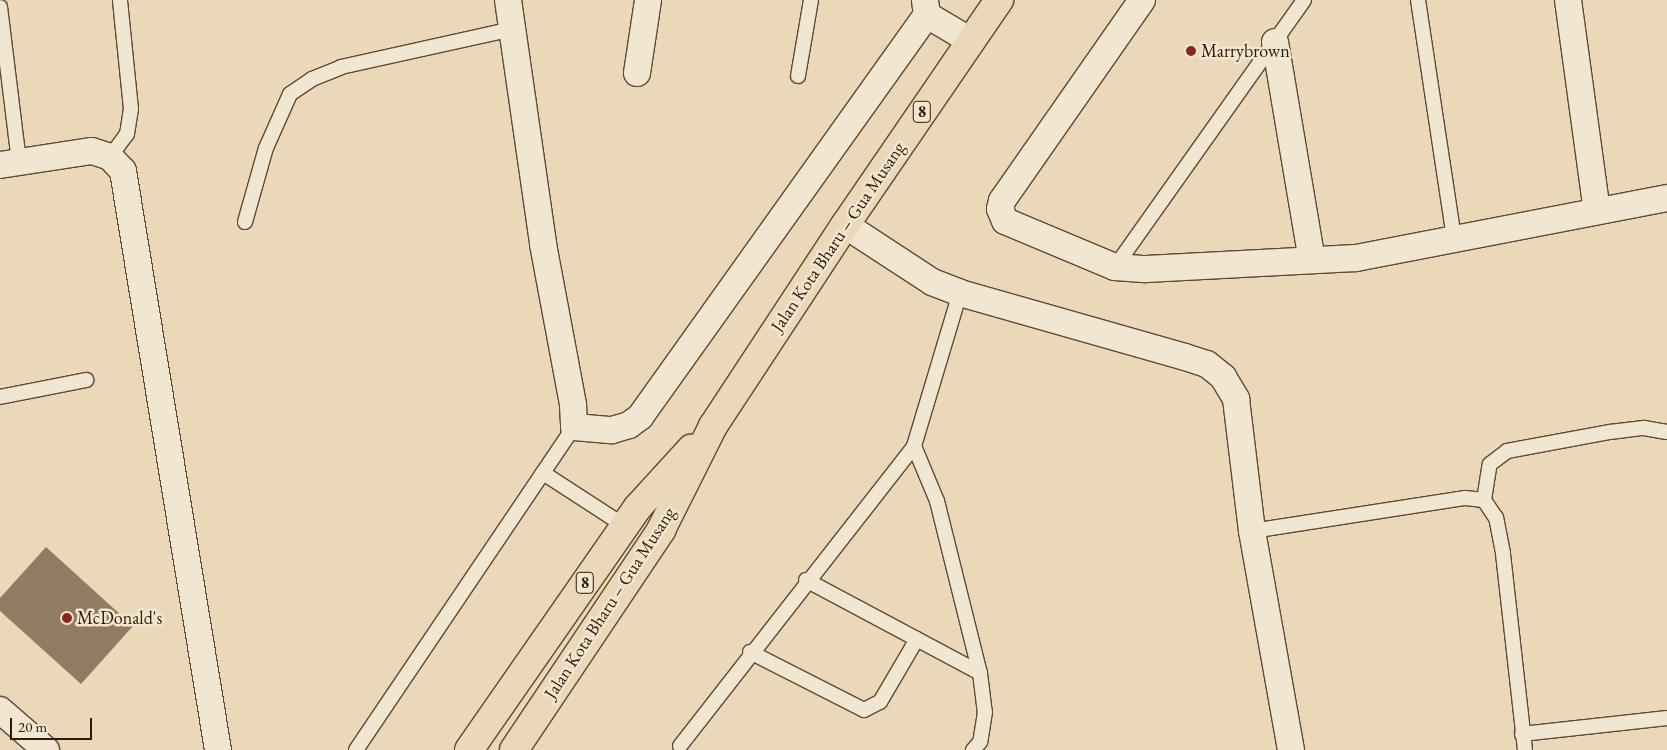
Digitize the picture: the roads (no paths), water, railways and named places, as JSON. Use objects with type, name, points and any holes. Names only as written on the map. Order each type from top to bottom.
[{"type":"highway","name":"Jalan Kota Bharu – Gua Musang","points":[[514,750],[661,530],[713,426],[845,225],[999,0]]},
{"type":"highway","name":"Jalan Kota Bharu – Gua Musang","points":[[469,750],[638,508],[713,426]]},
{"type":"street","points":[[508,0],[543,244],[573,405],[574,427],[612,430],[629,425],[640,417],[926,8],[971,41]]},
{"type":"street","points":[[638,73],[648,0]]},
{"type":"street","points":[[1142,0],[1002,201],[1000,209],[1005,221],[1115,267],[1146,269],[1356,258],[1667,198]]},
{"type":"street","points":[[1568,0],[1597,211]]},
{"type":"street","points":[[1275,42],[1312,260]]},
{"type":"street","points":[[9,163],[92,151],[110,157],[123,171],[218,750]]},
{"type":"street","points":[[845,225],[932,282],[960,293],[1207,364],[1223,377],[1236,399],[1252,531],[1291,750]]},
{"type":"street","points":[[0,710],[46,750]]},
{"type":"lane","points":[[110,157],[126,134],[131,109],[120,0]]},
{"type":"lane","points":[[798,76],[811,0]]},
{"type":"lane","points":[[1115,267],[1304,0]]},
{"type":"lane","points":[[1418,0],[1454,239]]},
{"type":"lane","points":[[0,7],[9,163]]},
{"type":"lane","points":[[245,222],[266,148],[290,94],[312,79],[341,67],[512,29]]},
{"type":"lane","points":[[680,746],[806,580],[884,488],[914,446],[960,293]]},
{"type":"lane","points":[[0,397],[86,380]]},
{"type":"lane","points":[[356,750],[574,427]]},
{"type":"lane","points":[[1525,750],[1503,553],[1496,518],[1484,500],[1490,464],[1507,451],[1610,432],[1644,428],[1667,432]]},
{"type":"lane","points":[[914,446],[937,501],[980,673],[985,712],[980,742],[973,750]]},
{"type":"lane","points":[[543,472],[625,526]]},
{"type":"lane","points":[[1252,531],[1465,498],[1484,500]]},
{"type":"lane","points":[[806,580],[980,673]]},
{"type":"lane","points":[[750,652],[864,710],[880,702],[916,639]]},
{"type":"lane","points":[[1522,734],[1667,718]]},
{"type":"place","name":"Marrybrown","points":[[1191,51]]},
{"type":"place","name":"McDonald's","points":[[67,618]]}]
